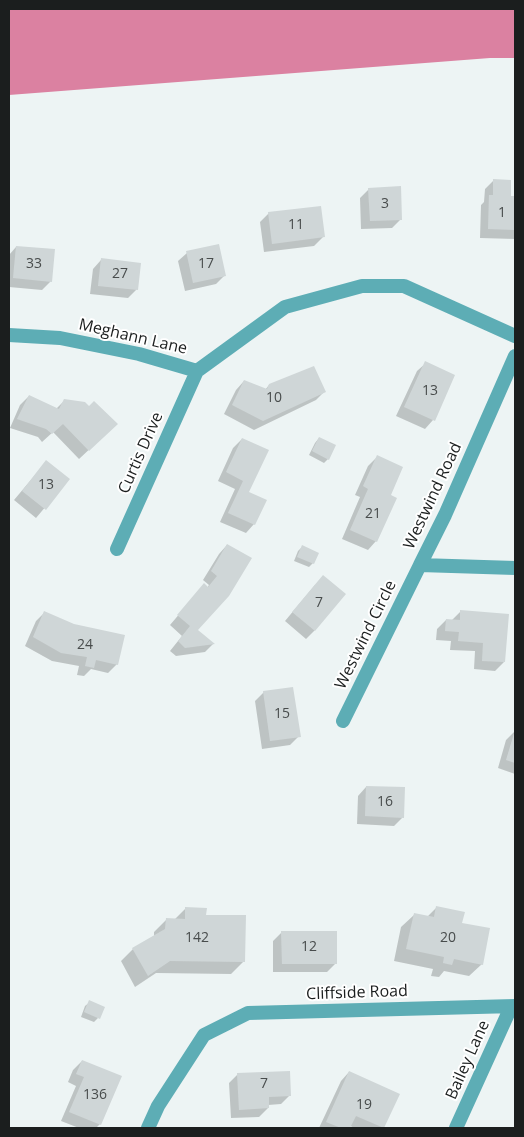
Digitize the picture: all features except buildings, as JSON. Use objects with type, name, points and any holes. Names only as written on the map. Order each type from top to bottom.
[{"type":"street","name":"Meghann Lane","points":[[9,335],[60,338],[139,354],[197,371],[285,307],[362,286],[404,286],[515,336]]},
{"type":"street","name":"Westwind Road","points":[[515,356],[445,516],[420,564],[515,568]]},
{"type":"street","name":"Curtis Drive","points":[[117,549],[197,371]]},
{"type":"street","name":"Westwind Circle","points":[[343,721],[420,564]]},
{"type":"street","name":"Cliffside Road","points":[[148,1128],[158,1106],[204,1035],[248,1014],[513,1007]]},
{"type":"street","name":"Bailey Lane","points":[[456,1128],[513,1007]]},
{"type":"shaded area","points":[[9,9],[515,9],[515,58],[490,58],[9,95]]}]
